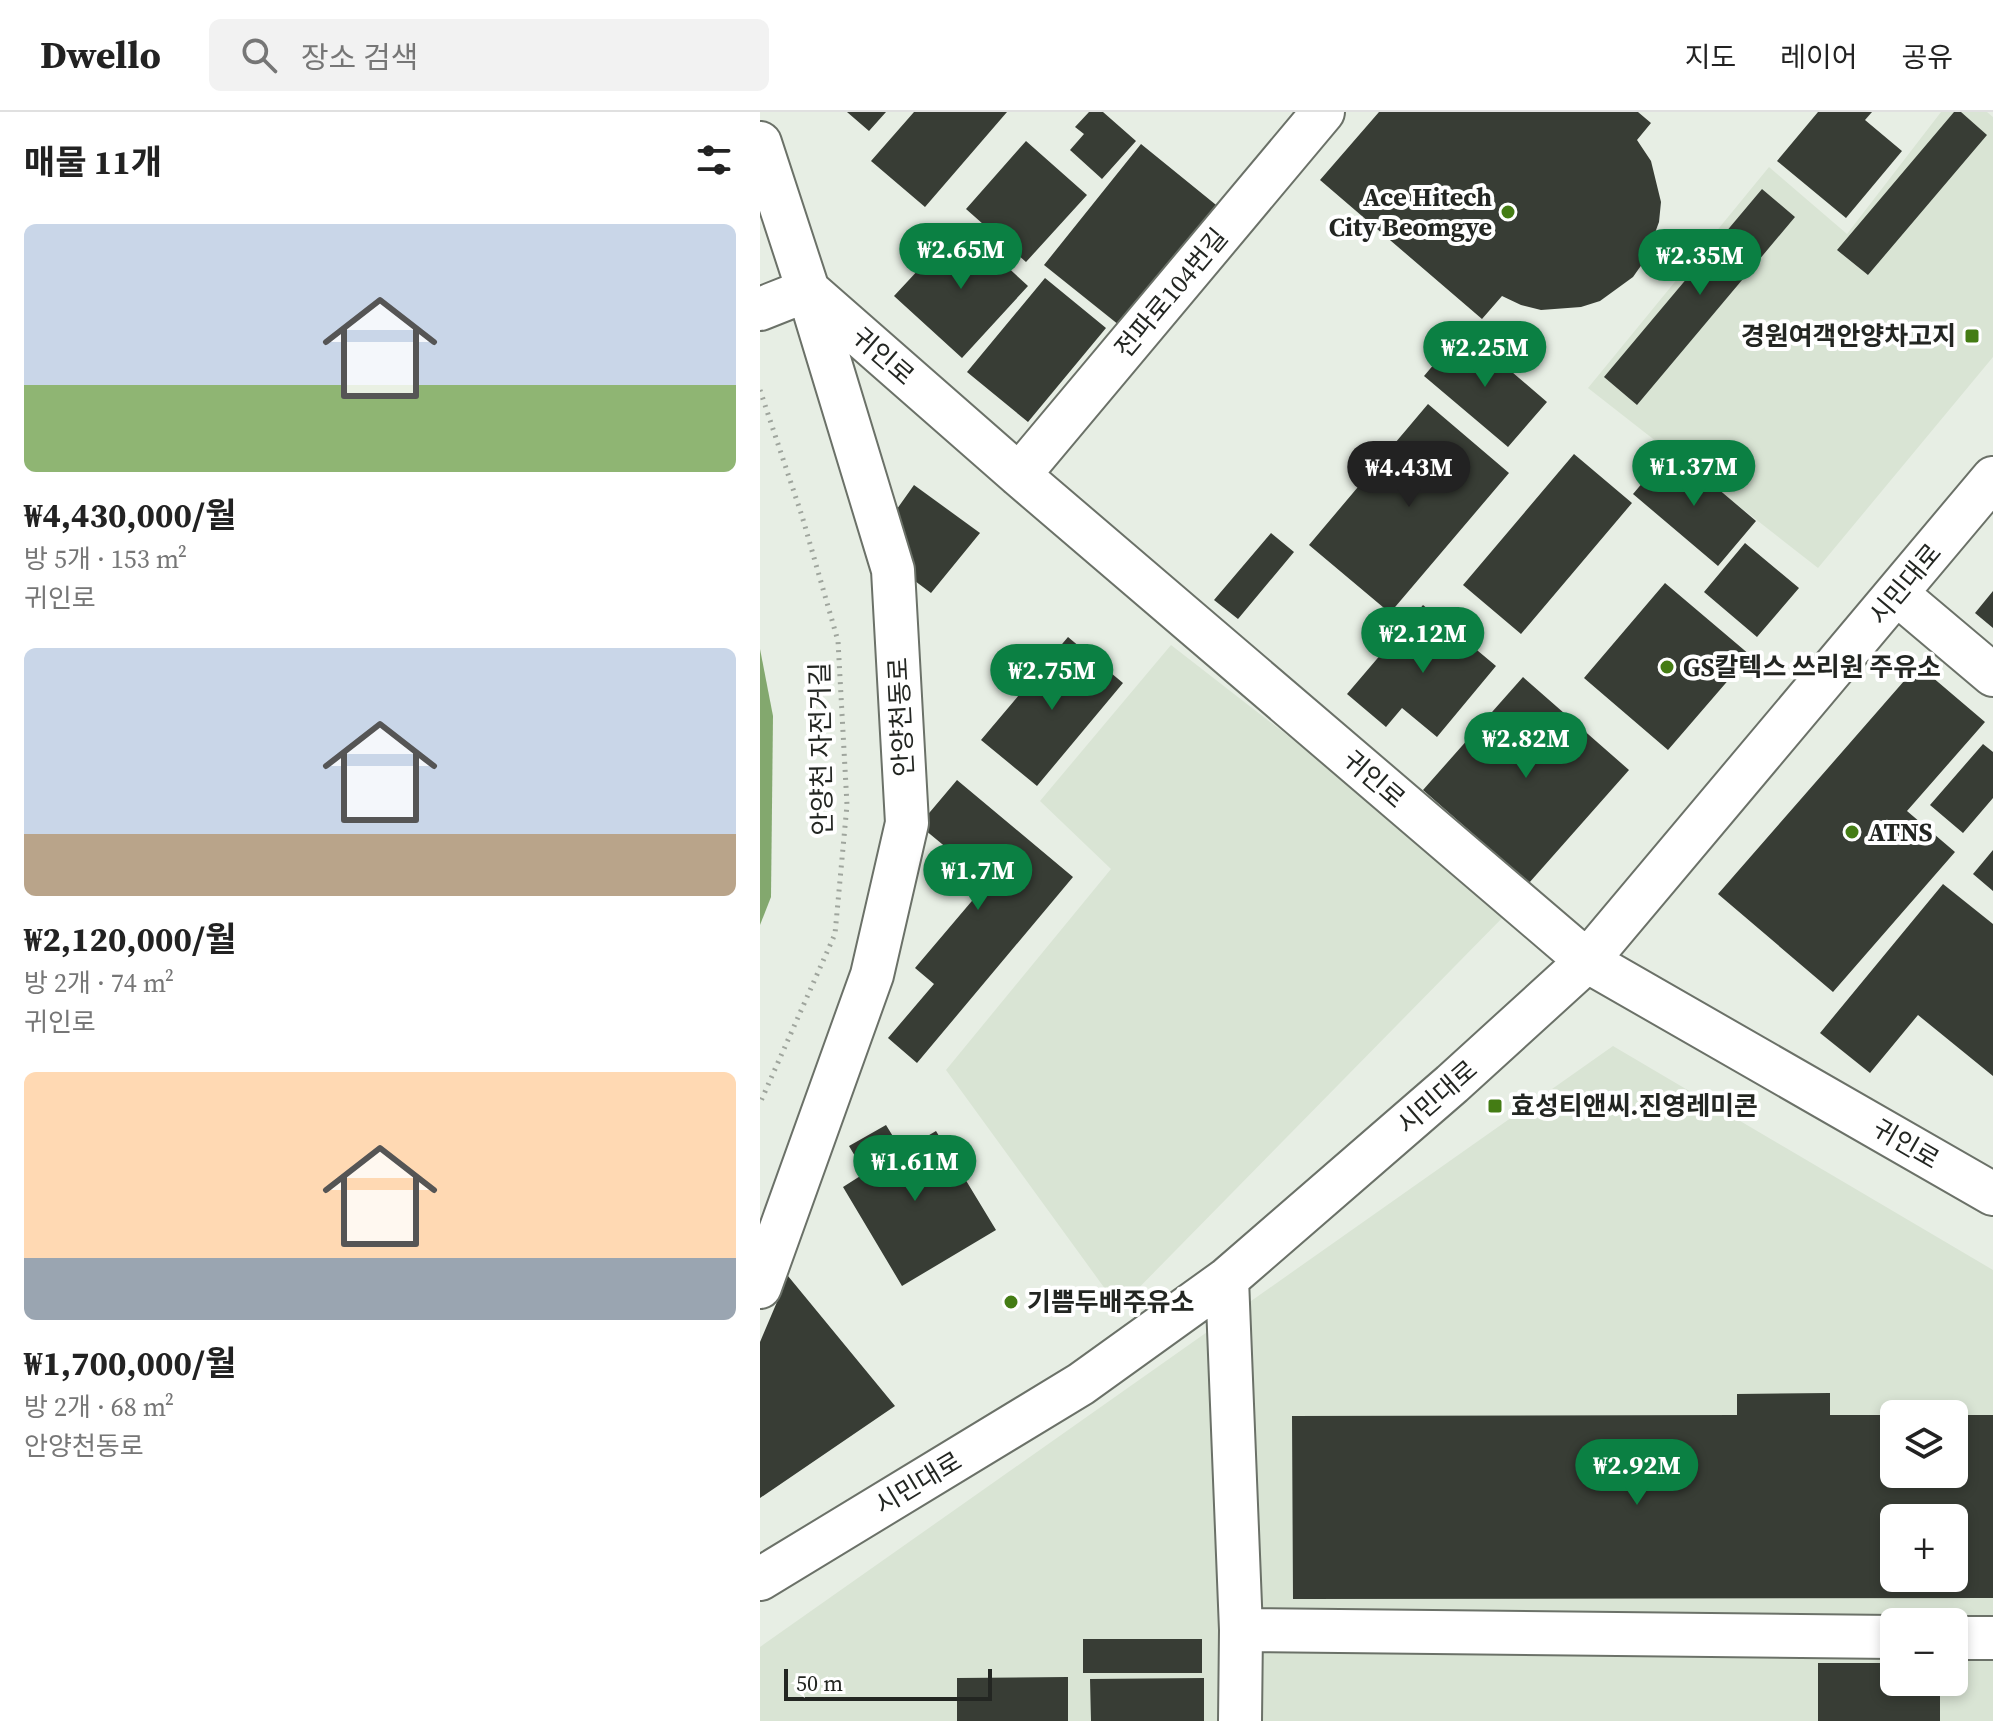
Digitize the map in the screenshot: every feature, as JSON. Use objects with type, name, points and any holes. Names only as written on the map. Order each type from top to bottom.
[{"type":"street","name":"전파로104번길","points":[[1019,475],[1323,112]]},
{"type":"street","name":"안양천동로","points":[[760,143],[893,570],[907,823],[872,975],[760,1287]]},
{"type":"street","name":"귀인로","points":[[808,290],[1019,475],[1587,961],[1993,1194]]},
{"type":"street","points":[[760,309],[808,290]]},
{"type":"street","name":"시민대로","points":[[760,1579],[1081,1384],[1227,1279],[1452,1084],[1587,961],[1993,478]]},
{"type":"street","points":[[1897,594],[1993,675]]},
{"type":"street","points":[[1227,1279],[1241,1630],[1240,1721]]},
{"type":"street","points":[[1241,1630],[1880,1637]]},
{"type":"street","points":[[1968,1638],[1993,1638]]},
{"type":"path","name":"안양천 자전거길","points":[[760,390],[802,516],[838,641],[847,805],[835,934],[760,1103]]},
{"type":"shaded area","points":[[1941,112],[1987,112],[1993,117],[1993,357],[1818,568],[1588,388],[1769,167],[1847,234]]},
{"type":"shaded area","points":[[1171,645],[1511,909],[1119,1308],[946,1070],[1111,869],[1040,801]]},
{"type":"shaded area","points":[[760,649],[773,716],[771,897],[760,925]]},
{"type":"shaded area","points":[[1613,1046],[1993,1270],[1993,1721],[760,1721],[760,1647]]},
{"type":"building","points":[[847,112],[886,112],[869,131]]},
{"type":"building","points":[[914,112],[1007,112],[925,207],[871,161]]},
{"type":"building","points":[[1089,112],[1103,112],[1136,141],[1102,179],[1070,150],[1084,134],[1075,127]]},
{"type":"building","name":"Ace Hitech City Beomgye","points":[[1379,112],[1638,112],[1651,123],[1637,140],[1651,161],[1661,202],[1659,222],[1645,260],[1633,277],[1600,301],[1581,307],[1541,310],[1502,296],[1482,319],[1320,180]]},
{"type":"building","points":[[1818,112],[1872,112],[1865,120],[1902,151],[1846,218],[1777,161]]},
{"type":"building","points":[[1954,112],[1961,112],[1987,135],[1868,275],[1837,250]]},
{"type":"building","points":[[1026,141],[1087,195],[1026,262],[966,209]]},
{"type":"building","points":[[1141,144],[1226,213],[1129,333],[1044,265]]},
{"type":"building","points":[[1762,189],[1795,217],[1637,405],[1604,377]]},
{"type":"building","points":[[961,224],[1028,286],[962,358],[894,296]]},
{"type":"building","points":[[1045,278],[1106,328],[1028,422],[967,372]]},
{"type":"building","points":[[1463,330],[1547,402],[1508,447],[1424,376]]},
{"type":"building","points":[[1428,404],[1509,473],[1390,613],[1309,545]]},
{"type":"building","points":[[1671,449],[1756,521],[1718,566],[1633,494]]},
{"type":"building","points":[[1574,454],[1632,503],[1521,634],[1463,585]]},
{"type":"building","points":[[914,485],[980,533],[931,593],[915,581],[892,516]]},
{"type":"building","points":[[1271,533],[1294,552],[1238,619],[1214,600]]},
{"type":"building","points":[[1745,543],[1799,588],[1757,637],[1704,592]]},
{"type":"building","name":"GS칼텍스 쓰리원 주유소","points":[[1665,583],[1750,655],[1668,750],[1584,678]]},
{"type":"building","points":[[1993,591],[1993,628],[1975,613]]},
{"type":"building","points":[[1423,605],[1496,666],[1437,737],[1402,708],[1386,727],[1347,694]]},
{"type":"building","points":[[1068,637],[1123,683],[1037,786],[981,740]]},
{"type":"building","name":"ATNS","points":[[1918,665],[1985,722],[1907,811],[1955,852],[1833,992],[1718,894]]},
{"type":"building","points":[[1523,677],[1629,770],[1529,883],[1423,790]]},
{"type":"building","points":[[1983,744],[1993,752],[1993,798],[1963,833],[1930,805]]},
{"type":"building","points":[[957,780],[1073,877],[917,1063],[888,1038],[934,984],[915,968],[988,882],[919,825]]},
{"type":"building","points":[[1993,850],[1993,891],[1973,874]]},
{"type":"building","points":[[1943,884],[1993,924],[1993,1076],[1918,1015],[1870,1073],[1820,1033]]},
{"type":"building","points":[[886,1125],[902,1151],[936,1131],[996,1230],[902,1286],[843,1187],[865,1173],[849,1146]]},
{"type":"building","points":[[788,1276],[895,1406],[760,1498],[760,1342]]},
{"type":"building","points":[[1830,1393],[1830,1415],[1880,1415],[1880,1488],[1968,1488],[1968,1415],[1993,1415],[1993,1598],[1293,1599],[1292,1416],[1737,1415],[1737,1394]]},
{"type":"building","points":[[1083,1639],[1202,1639],[1202,1673],[1083,1673]]},
{"type":"building","points":[[1818,1663],[1880,1663],[1880,1696],[1940,1696],[1940,1721],[1818,1721]]},
{"type":"building","points":[[1068,1677],[1068,1721],[957,1721],[957,1678]]},
{"type":"building","points":[[1204,1678],[1204,1721],[1091,1721],[1090,1679]]},
{"type":"place","name":"Ace Hitech City Beomgye","points":[[1508,212]]},
{"type":"place","name":"경원여객안양차고지","points":[[1972,336]]},
{"type":"place","name":"GS칼텍스 쓰리원 주유소","points":[[1667,667]]},
{"type":"place","name":"ATNS","points":[[1852,832]]},
{"type":"place","name":"효성티앤씨.진영레미콘","points":[[1495,1106]]},
{"type":"place","name":"기쁨두배주유소","points":[[1011,1302]]}]
